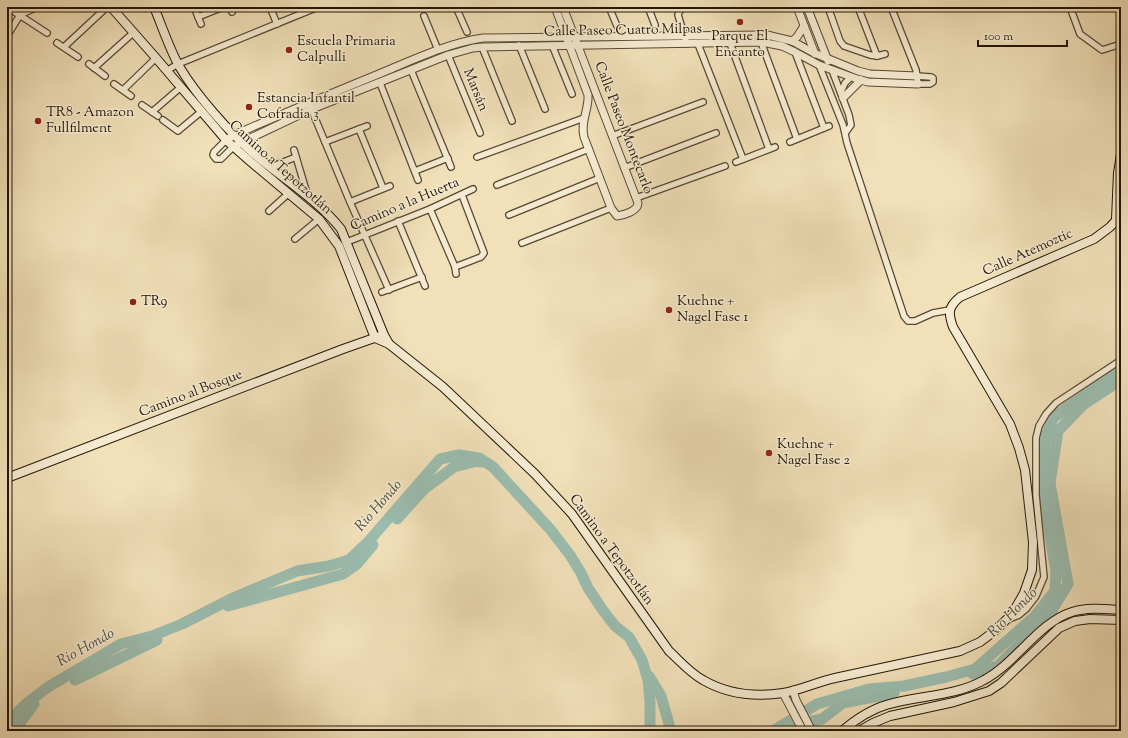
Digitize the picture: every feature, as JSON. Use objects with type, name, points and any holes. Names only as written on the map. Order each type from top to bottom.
[{"type":"main road","name":"Camino a Tepotzotlán","points":[[111,7],[168,70],[226,140],[237,144],[271,167],[308,197],[341,229],[389,344]]},
{"type":"main road","name":"Camino a Tepotzotlán","points":[[154,7],[178,64],[187,79],[234,134],[237,144],[251,162],[319,219],[339,246],[375,338],[389,344],[457,399],[546,486],[572,514],[670,651],[702,680],[717,687],[736,693],[783,693],[820,681],[960,651],[980,642],[996,630],[1012,614],[1024,593],[1032,570],[1033,542],[1025,470],[1010,424],[953,327],[950,317],[950,310]]},
{"type":"main road","name":"Calle Atemoztic","points":[[950,310],[953,303],[960,297],[1094,239],[1110,227],[1119,217],[1118,174],[1121,154]]},
{"type":"main road","name":"Camino al Bosque","points":[[7,478],[384,335]]},
{"type":"main road","points":[[842,731],[869,712],[887,705],[951,692],[983,681],[995,673],[1055,619],[1073,612],[1091,608],[1121,610]]},
{"type":"main road","points":[[859,731],[873,722],[890,716],[954,702],[989,691],[1001,683],[1059,628],[1075,621],[1090,619],[1121,620]]},
{"type":"street","points":[[9,33],[20,15],[37,7]]},
{"type":"street","points":[[64,47],[107,7]]},
{"type":"street","points":[[194,7],[201,24]]},
{"type":"street","points":[[198,17],[223,7]]},
{"type":"street","points":[[270,7],[277,24]]},
{"type":"street","points":[[168,70],[178,64],[318,7]]},
{"type":"street","points":[[456,7],[467,32]]},
{"type":"street","name":"Calle Paseo Montecarlo","points":[[555,7],[588,95],[588,102],[582,129],[611,208],[617,216],[620,216],[636,209],[638,207],[638,203],[563,7]]},
{"type":"street","points":[[609,7],[617,26]]},
{"type":"street","points":[[648,7],[655,26]]},
{"type":"street","points":[[683,7],[678,12],[678,15],[687,44]]},
{"type":"street","points":[[797,7],[846,132],[847,143],[904,316],[908,321],[915,321],[933,313],[950,310]]},
{"type":"street","points":[[807,7],[842,95],[851,122],[846,132]]},
{"type":"street","points":[[828,7],[840,41],[844,46],[870,55],[877,56],[886,54]]},
{"type":"street","points":[[858,7],[877,56]]},
{"type":"street","points":[[890,7],[918,80]]},
{"type":"street","points":[[1070,7],[1080,34],[1102,50],[1121,44]]},
{"type":"street","points":[[10,9],[47,33]]},
{"type":"street","points":[[424,16],[438,50]]},
{"type":"street","points":[[792,41],[797,37],[804,26]]},
{"type":"street","points":[[94,68],[133,33]]},
{"type":"street","name":"Calle Paseo Cuatro Milpas","points":[[772,36],[792,41],[814,53],[858,72],[918,80],[868,82],[832,70],[776,44],[761,42],[698,44],[519,45],[482,47],[448,55],[312,109],[237,144],[221,159],[216,159],[213,155],[214,152],[226,140],[234,134],[438,50],[470,40],[483,38],[772,36]]},
{"type":"street","points":[[470,40],[473,48]]},
{"type":"street","points":[[761,42],[797,139]]},
{"type":"street","points":[[57,43],[78,57]]},
{"type":"street","points":[[730,43],[772,148],[736,162]]},
{"type":"street","points":[[698,44],[743,160]]},
{"type":"street","points":[[519,45],[545,109]]},
{"type":"street","points":[[552,45],[572,94]]},
{"type":"street","points":[[482,47],[512,121]]},
{"type":"street","points":[[790,142],[826,127],[795,52]]},
{"type":"street","name":"Marsán","points":[[448,55],[480,134]]},
{"type":"street","points":[[420,57],[423,65]]},
{"type":"street","points":[[123,90],[156,58]]},
{"type":"street","points":[[89,64],[105,76]]},
{"type":"street","points":[[411,70],[451,167]]},
{"type":"street","points":[[842,95],[845,83],[851,77]]},
{"type":"street","points":[[842,95],[861,80]]},
{"type":"street","points":[[380,83],[418,180]]},
{"type":"street","points":[[114,84],[131,96]]},
{"type":"street","points":[[152,112],[181,87]]},
{"type":"street","points":[[309,102],[350,202],[389,290]]},
{"type":"street","points":[[612,136],[703,102]]},
{"type":"street","points":[[142,105],[158,116]]},
{"type":"street","points":[[163,120],[178,131],[202,111]]},
{"type":"street","points":[[478,157],[584,118]]},
{"type":"street","points":[[325,142],[366,126]]},
{"type":"street","points":[[359,129],[383,188]]},
{"type":"street","points":[[624,168],[716,133]]},
{"type":"street","points":[[497,185],[589,149]]},
{"type":"street","points":[[294,150],[308,197]]},
{"type":"street","points":[[271,167],[296,157]]},
{"type":"street","points":[[415,171],[448,158]]},
{"type":"street","points":[[636,198],[725,166]]},
{"type":"street","points":[[509,215],[600,178]]},
{"type":"street","points":[[350,202],[390,186]]},
{"type":"street","name":"Camino a la Huerta","points":[[347,242],[462,195],[473,189]]},
{"type":"street","points":[[269,211],[289,193]]},
{"type":"street","points":[[455,267],[481,257],[484,253],[462,195]]},
{"type":"street","points":[[430,208],[455,267],[456,274]]},
{"type":"street","points":[[522,243],[611,208]]},
{"type":"street","points":[[295,239],[319,219]]},
{"type":"street","points":[[398,221],[425,286]]},
{"type":"street","points":[[339,246],[347,242]]},
{"type":"street","points":[[382,292],[422,278]]},
{"type":"street","points":[[1006,620],[1019,615],[1026,609],[1036,596],[1044,577],[1036,495],[1036,438],[1039,426],[1046,414],[1056,403],[1121,360]]},
{"type":"street","points":[[793,690],[808,730]]},
{"type":"street","points":[[783,693],[808,730]]},
{"type":"waterway","name":"Rio Hondo","points":[[773,731],[817,704],[869,689],[904,686],[975,669],[1035,616],[1055,591],[1056,572],[1044,501],[1042,466],[1046,436],[1053,418],[1121,371]]},
{"type":"waterway","points":[[973,674],[998,666],[1051,612],[1068,584],[1050,483],[1058,431],[1083,405],[1121,380]]},
{"type":"waterway","name":"Rio Hondo","points":[[8,731],[13,717],[27,703],[48,687],[121,644],[152,636],[182,624],[233,598],[297,571],[329,566],[349,560],[368,542],[440,459],[459,455],[479,458],[493,467],[550,529],[570,555],[588,588],[602,609],[615,626],[629,637],[642,660],[648,680],[651,731]]},
{"type":"waterway","points":[[397,519],[424,489],[454,467],[478,461],[480,462]]},
{"type":"waterway","points":[[228,606],[343,574],[357,564],[373,545]]},
{"type":"waterway","points":[[75,680],[157,640]]},
{"type":"waterway","points":[[649,676],[661,696],[671,731]]},
{"type":"waterway","points":[[788,726],[822,719],[843,703],[894,693]]},
{"type":"waterway","points":[[14,731],[34,704]]},
{"type":"place","name":"Parque El Encanto","points":[[740,22]]},
{"type":"place","name":"Escuela Primaria Calpulli","points":[[289,50]]},
{"type":"place","name":"Estancia Infantil Cofradia 3","points":[[249,107]]},
{"type":"place","name":"TR8 - Amazon Fullfilment","points":[[38,121]]},
{"type":"place","name":"TR9","points":[[133,302]]},
{"type":"place","name":"Kuehne + Nagel Fase 1","points":[[669,310]]},
{"type":"place","name":"Kuehne + Nagel Fase 2","points":[[769,453]]}]
